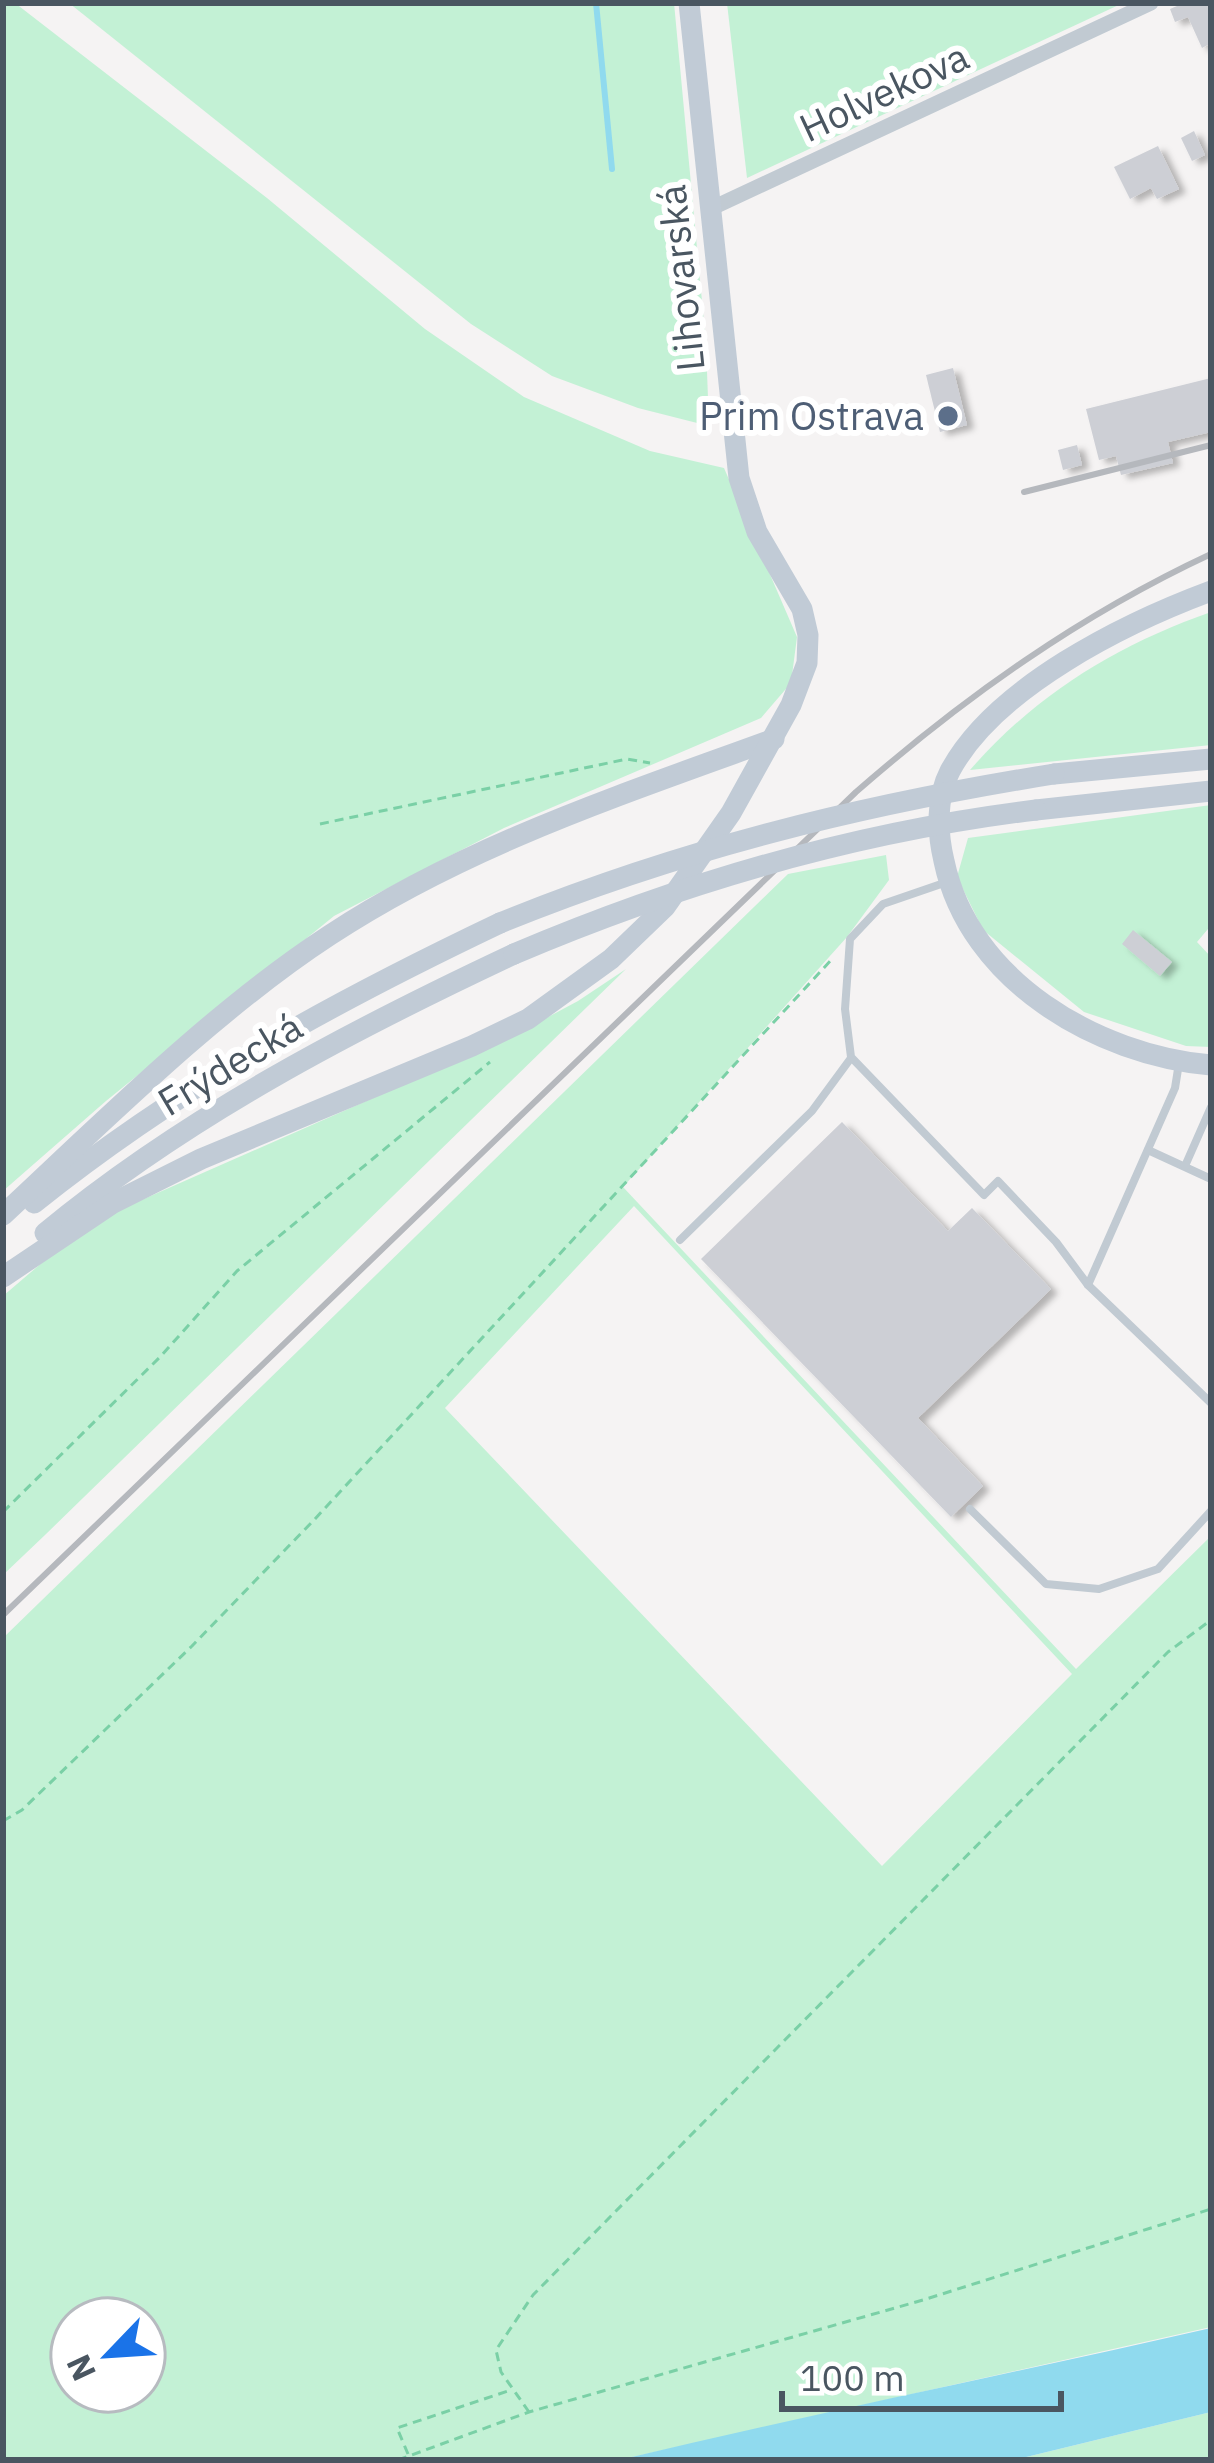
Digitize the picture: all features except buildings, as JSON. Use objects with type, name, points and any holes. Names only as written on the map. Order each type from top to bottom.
[{"type":"main road","name":"Lihovarská","points":[[3,1272],[113,1203],[201,1159],[518,1024],[611,959],[674,897],[774,739],[803,677],[807,627],[796,598],[757,532],[739,478],[689,3]]},
{"type":"main road","points":[[1211,591],[1137,622],[1073,657],[1028,689],[972,739],[951,769],[941,798],[939,832],[949,881],[986,949],[1038,999],[1104,1040],[1179,1062],[1211,1065]]},
{"type":"main road","points":[[3,1215],[138,1090],[326,937],[474,855],[774,739]]},
{"type":"main road","name":"Frýdecká","points":[[3,1228],[128,1133],[310,1017],[500,923],[615,878],[728,842],[910,798],[1054,774],[1211,759]]},
{"type":"main road","name":"Frýdecká","points":[[3,1272],[146,1156],[201,1122],[406,1005],[630,907],[740,870],[914,829],[1211,791]]},
{"type":"street","name":"Holvekova","points":[[710,209],[1150,3]]},
{"type":"lane","points":[[949,881],[883,904],[850,939],[845,1010],[851,1057],[984,1195],[998,1181],[1056,1242],[1088,1285],[1211,1403]]},
{"type":"lane","points":[[680,1240],[812,1111],[851,1057]]},
{"type":"lane","points":[[1088,1285],[1175,1088],[1179,1062]]},
{"type":"lane","points":[[1185,1166],[1211,1107]]},
{"type":"lane","points":[[1148,1150],[1211,1179]]},
{"type":"lane","points":[[970,1509],[1046,1583],[1099,1589],[1158,1569],[1211,1511]]},
{"type":"path","points":[[320,824],[627,759],[687,770]]},
{"type":"path","points":[[3,1821],[22,1810],[107,1728],[314,1520],[850,939]]},
{"type":"path","points":[[3,1512],[160,1356],[237,1271],[497,1056],[518,1024]]},
{"type":"path","points":[[529,2412],[501,2372],[496,2350],[533,2295],[1168,1652],[1211,1620]]},
{"type":"path","points":[[398,2460],[529,2412],[923,2300],[1211,2209]]},
{"type":"path","points":[[409,2456],[397,2428],[511,2390]]},
{"type":"green space","points":[[3,3],[15,3],[267,198],[425,329],[524,397],[650,451],[724,468],[797,637],[791,683],[761,718],[504,828],[334,916],[3,1191]]},
{"type":"green space","points":[[69,3],[674,3],[706,344],[709,426],[638,408],[552,376],[471,324]]},
{"type":"green space","points":[[727,3],[1123,3],[747,178]]},
{"type":"green space","points":[[1211,612],[1211,745],[970,770],[1022,718],[1080,675],[1143,640]]},
{"type":"green space","points":[[1211,805],[1211,931],[1197,942],[1211,957],[1211,1047],[1186,1046],[1084,1012],[983,930],[957,877],[968,838]]},
{"type":"green space","points":[[886,855],[889,880],[847,937],[623,1187],[1076,1669],[1211,1536],[1211,2327],[619,2460],[3,2460],[3,1638],[788,874]],"holes":[[[634,1206],[1072,1674],[882,1866],[445,1408]]]},
{"type":"green space","points":[[626,969],[3,1575],[3,1296],[112,1213],[507,1039]]},
{"type":"green space","points":[[1211,2412],[1211,2460],[1014,2460]]},
{"type":"water","points":[[1211,2328],[1211,2412],[1014,2460],[619,2460],[767,2426]]},
{"type":"waterway","points":[[596,3],[612,169]]},
{"type":"railway","points":[[1024,492],[1211,445]]},
{"type":"railway","points":[[3,1615],[856,792],[1025,660],[1211,554]]},
{"type":"place","name":"Prim Ostrava","points":[[948,416]]}]
